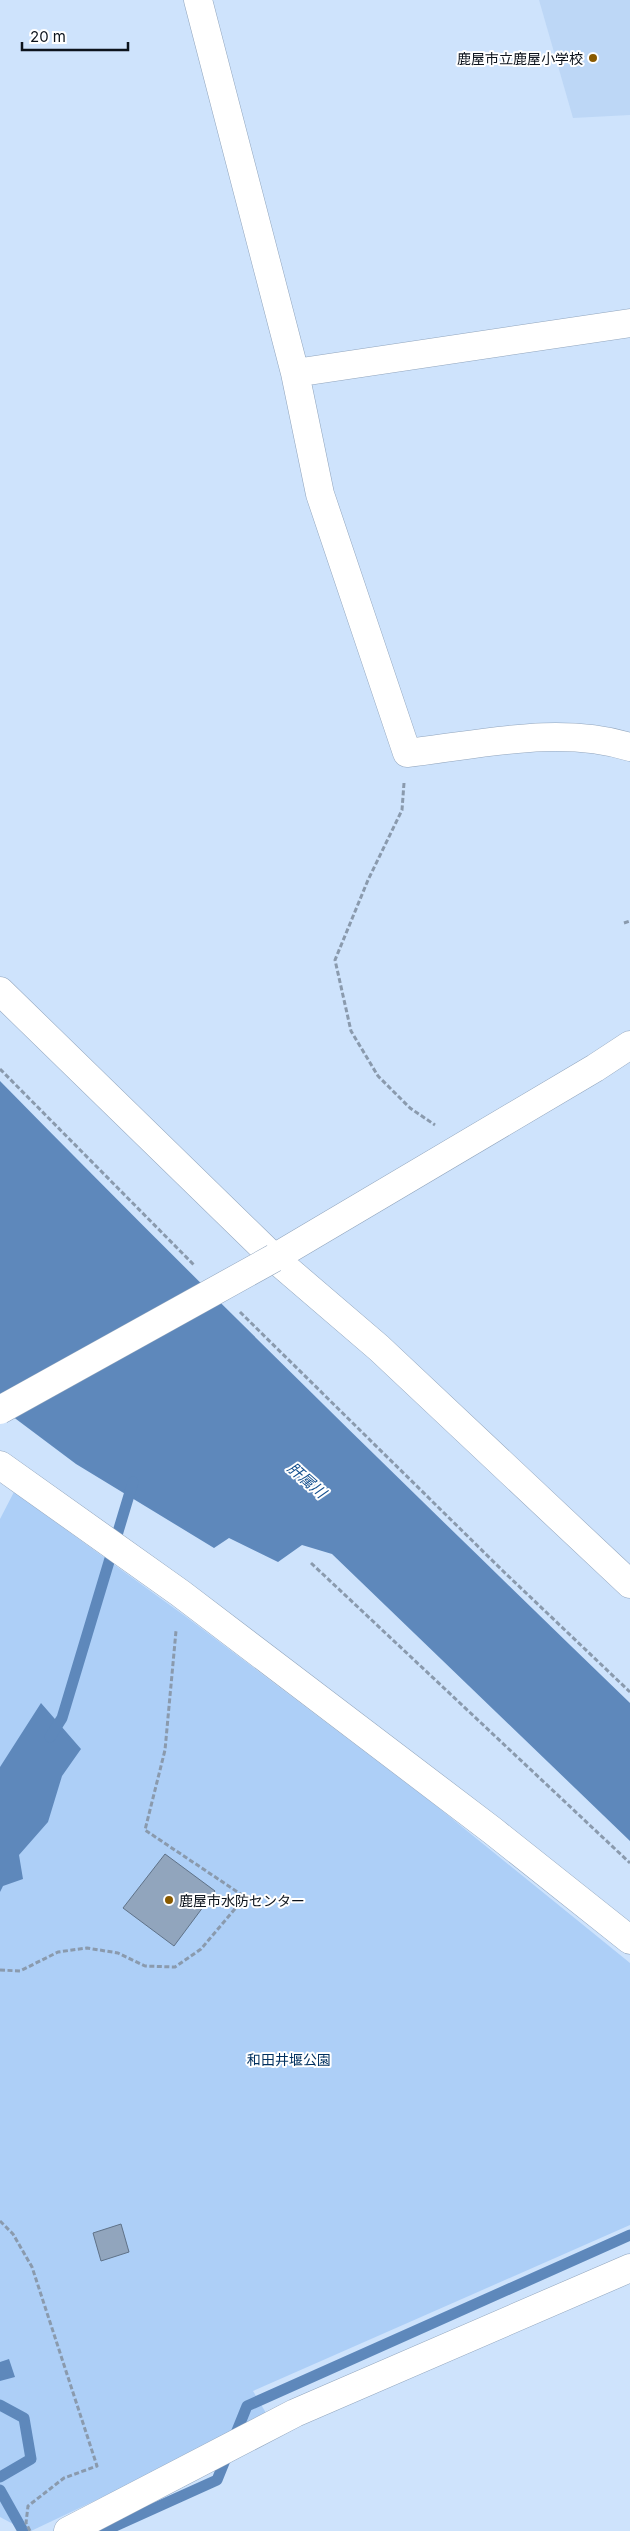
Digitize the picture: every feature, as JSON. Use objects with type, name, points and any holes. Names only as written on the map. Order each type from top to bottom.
[{"type":"street","points":[[198,0],[295,373],[320,494],[407,753],[560,735],[603,739],[630,747]]},
{"type":"street","points":[[295,373],[630,323]]},
{"type":"street","points":[[0,992],[274,1258],[379,1348],[630,1584]]},
{"type":"street","points":[[0,1410],[274,1258],[630,1045]]},
{"type":"street","points":[[1,1470],[180,1593],[493,1831],[630,1940]]},
{"type":"street","points":[[68,2531],[295,2413],[630,2268]]},
{"type":"path","points":[[407,753],[402,810],[368,880],[335,960],[352,1031],[378,1076],[410,1108],[443,1131],[478,1137]]},
{"type":"path","points":[[624,923],[630,921]]},
{"type":"path","points":[[0,1069],[195,1266]]},
{"type":"path","points":[[237,1309],[503,1571],[630,1692]]},
{"type":"path","points":[[311,1563],[630,1862]]},
{"type":"path","points":[[0,1970],[20,1970],[58,1952],[87,1948],[118,1954],[145,1966],[175,1967],[201,1949],[245,1897],[145,1830],[165,1750],[180,1593]]},
{"type":"path","points":[[0,2221],[13,2234],[32,2267],[97,2466],[64,2478],[28,2506],[26,2523],[30,2531]]},
{"type":"shaded area","name":"鹿屋市立鹿屋小学校","points":[[539,0],[630,0],[630,115],[573,118]]},
{"type":"green space","name":"和田井堰公園","points":[[14,1492],[185,1616],[434,1804],[630,1963],[630,2225],[253,2391],[269,2418],[31,2531],[26,2531],[0,2517],[0,1519]]},
{"type":"water","name":"肝属川","points":[[0,1081],[313,1394],[630,1703],[630,1841],[332,1554],[302,1545],[278,1562],[229,1538],[214,1548],[76,1464],[0,1407]]},
{"type":"water","points":[[41,1703],[81,1749],[62,1776],[48,1822],[19,1855],[23,1879],[3,1886],[0,1892],[0,1767]]},
{"type":"water","points":[[9,2359],[15,2377],[0,2381],[0,2362]]},
{"type":"building","name":"鹿屋市水防センター","points":[[165,1854],[215,1891],[174,1946],[123,1908]]},
{"type":"building","points":[[121,2224],[129,2252],[101,2261],[93,2233]]},
{"type":"waterway","points":[[50,1737],[62,1718],[133,1482]]},
{"type":"waterway","points":[[104,2531],[217,2480],[247,2406],[630,2235]]},
{"type":"waterway","points":[[0,2405],[24,2418],[31,2459],[0,2477]]},
{"type":"waterway","points":[[0,2490],[23,2531]]},
{"type":"place","name":"鹿屋市立鹿屋小学校","points":[[593,58]]},
{"type":"place","name":"鹿屋市水防センター","points":[[169,1900]]}]
